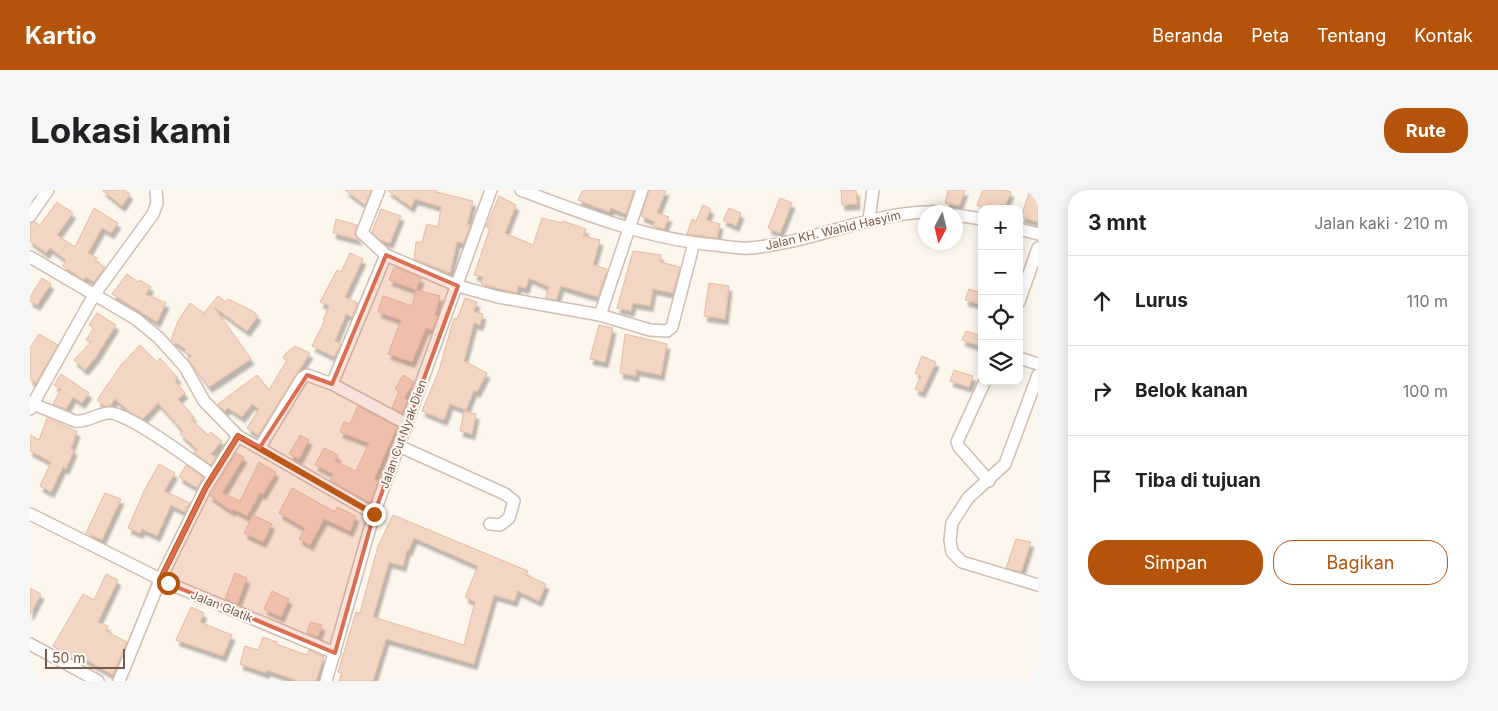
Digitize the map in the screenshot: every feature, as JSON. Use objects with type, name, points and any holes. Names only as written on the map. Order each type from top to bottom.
[{"type":"street","points":[[30,216],[48,190]]},
{"type":"street","points":[[156,190],[157,203],[153,214],[94,295],[34,388],[31,407],[81,422],[102,413],[121,416],[213,475]]},
{"type":"street","points":[[379,190],[362,233],[386,255],[458,286],[498,297],[600,315],[650,330],[662,331],[670,329],[674,323],[694,243]]},
{"type":"street","name":"Jalan Cut Nyak Dien","points":[[326,681],[374,514],[458,286],[491,190]]},
{"type":"street","name":"Jalan KH. Wahid Hasyim","points":[[521,190],[630,228],[694,243],[747,248],[786,242],[869,219],[918,212]]},
{"type":"street","points":[[600,315],[642,190]]},
{"type":"street","points":[[869,219],[874,190]]},
{"type":"street","points":[[963,215],[978,218]]},
{"type":"street","points":[[1023,230],[1038,234]]},
{"type":"street","points":[[1021,295],[1038,248]]},
{"type":"street","points":[[332,384],[386,255]]},
{"type":"street","points":[[30,257],[136,319],[159,338],[185,367],[204,401],[238,436],[260,446],[374,514]]},
{"type":"street","points":[[1023,359],[1038,364]]},
{"type":"street","points":[[260,446],[302,378],[307,375],[332,384],[407,424]]},
{"type":"street","points":[[1038,375],[1005,464],[989,481],[968,498],[957,513],[951,532],[952,552],[962,562],[1038,586]]},
{"type":"street","points":[[983,385],[957,442],[959,447],[989,481]]},
{"type":"street","points":[[119,681],[160,580],[213,475],[238,436]]},
{"type":"street","points":[[399,446],[505,494],[514,501],[509,518],[500,525],[490,524]]},
{"type":"street","name":"Jalan Glatik","points":[[30,514],[160,580],[335,653]]},
{"type":"street","points":[[30,644],[98,681]]},
{"type":"highlighted area","points":[[386,255],[458,286],[374,514],[335,653],[160,580],[206,487],[238,436],[260,447],[307,375],[332,384]]},
{"type":"building","points":[[102,190],[125,190],[130,194],[122,206]]},
{"type":"building","points":[[345,190],[371,190],[365,205]]},
{"type":"building","points":[[387,190],[437,190],[436,192],[473,201],[467,225],[470,225],[464,243],[457,242],[450,273],[414,259],[416,242],[422,242],[427,224],[438,227],[441,207],[415,199],[411,207]]},
{"type":"building","points":[[583,190],[634,190],[626,214],[611,208],[609,212],[578,200]]},
{"type":"building","points":[[649,190],[666,190],[657,213],[669,217],[664,229],[653,226],[655,222],[641,216]]},
{"type":"building","points":[[841,190],[856,190],[857,204],[842,205]]},
{"type":"building","points":[[948,190],[965,190],[959,205],[945,203]]},
{"type":"building","points":[[983,190],[1005,190],[1011,192],[1005,205],[977,205]]},
{"type":"building","points":[[1030,190],[1038,190],[1038,222],[1023,218],[1023,211]]},
{"type":"building","points":[[499,196],[516,205],[505,233],[533,245],[542,218],[562,223],[563,221],[586,229],[583,236],[600,240],[593,265],[607,269],[598,297],[561,286],[556,300],[545,298],[549,287],[529,278],[526,288],[518,286],[517,293],[481,284],[483,277],[474,275],[490,228],[486,227]]},
{"type":"building","points":[[780,198],[792,203],[780,233],[768,228]]},
{"type":"building","points":[[57,202],[73,213],[57,235],[75,247],[94,208],[118,223],[111,233],[102,228],[88,253],[97,258],[95,261],[105,267],[94,282],[86,277],[84,280],[63,266],[66,260],[50,248],[46,253],[30,241],[30,223],[35,222],[40,225]]},
{"type":"building","points":[[703,205],[711,209],[706,220],[720,224],[717,238],[687,234],[692,219],[696,221]]},
{"type":"building","points":[[729,208],[741,213],[736,226],[723,220]]},
{"type":"building","points":[[381,209],[401,216],[390,243],[380,240],[372,232]]},
{"type":"building","points":[[336,219],[357,225],[355,234],[359,240],[333,233]]},
{"type":"building","points":[[633,251],[661,255],[660,262],[680,267],[673,293],[653,289],[650,306],[633,303],[631,311],[617,308]]},
{"type":"building","points":[[350,253],[363,259],[345,297],[358,303],[352,317],[346,314],[335,341],[341,344],[334,357],[312,346],[325,320],[323,320],[329,306],[320,302],[337,270],[341,272]]},
{"type":"building","points":[[394,267],[421,278],[416,290],[389,280]]},
{"type":"building","points":[[127,274],[138,282],[140,280],[151,287],[146,294],[166,303],[157,322],[112,294]]},
{"type":"building","points":[[42,278],[51,284],[37,305],[30,301],[30,297]]},
{"type":"building","points":[[709,283],[729,286],[725,319],[704,316]]},
{"type":"building","points":[[969,289],[978,292],[978,304],[965,300]]},
{"type":"building","points":[[416,290],[440,296],[435,315],[438,316],[432,330],[426,328],[412,362],[388,354],[401,320],[378,312],[383,296],[412,306]]},
{"type":"building","points":[[218,296],[226,302],[228,299],[253,311],[258,316],[247,331],[214,307],[251,359],[209,387],[188,359],[192,356],[184,351],[186,349],[171,340],[178,321],[190,303],[204,313]]},
{"type":"building","points":[[465,298],[477,302],[474,311],[483,314],[480,325],[474,323],[464,361],[487,373],[477,392],[474,390],[466,410],[450,404],[444,420],[422,411],[439,370],[454,318],[457,319]]},
{"type":"building","points":[[97,313],[116,325],[96,357],[85,370],[74,360],[91,342],[86,340],[94,328],[89,325]]},
{"type":"building","points":[[599,325],[613,328],[605,362],[590,359]]},
{"type":"building","points":[[966,331],[978,335],[978,346],[962,340]]},
{"type":"building","points":[[39,334],[58,345],[36,383],[30,379],[30,348]]},
{"type":"building","points":[[625,334],[667,344],[661,375],[636,370],[636,376],[620,373]]},
{"type":"building","points":[[140,345],[157,362],[160,358],[178,378],[175,381],[185,393],[178,399],[194,417],[191,419],[208,435],[211,432],[222,441],[211,454],[216,457],[211,465],[194,453],[197,449],[180,434],[183,431],[158,403],[143,419],[130,412],[115,399],[110,406],[104,406],[97,400],[121,365]]},
{"type":"building","points":[[295,346],[310,353],[258,435],[247,428],[259,409],[252,404],[242,417],[228,408],[224,411],[218,404],[257,375],[269,390],[287,360],[283,358]]},
{"type":"building","points":[[922,356],[936,362],[922,392],[915,389],[921,376],[915,373]]},
{"type":"building","points":[[954,370],[973,376],[969,387],[950,381]]},
{"type":"building","points":[[61,374],[89,393],[82,403],[73,397],[66,409],[53,404],[61,389],[54,385]]},
{"type":"building","points":[[403,375],[414,382],[404,398],[407,400],[402,413],[392,408],[399,392],[395,389]]},
{"type":"building","points":[[358,406],[397,427],[374,479],[378,481],[370,503],[330,480],[333,474],[315,465],[324,448],[338,455],[335,461],[356,471],[369,443],[340,432],[344,422],[350,424]]},
{"type":"building","points":[[464,411],[476,414],[472,434],[460,431]]},
{"type":"building","points":[[47,418],[77,431],[71,448],[74,450],[66,469],[63,467],[51,492],[40,486],[51,462],[30,451],[30,435],[39,440]]},
{"type":"building","points":[[300,435],[309,440],[299,459],[289,454]]},
{"type":"building","points":[[236,453],[244,457],[222,493],[240,501],[259,462],[276,472],[263,494],[260,493],[247,516],[233,509],[232,511],[210,496]]},
{"type":"building","points":[[159,464],[175,473],[164,491],[190,503],[185,512],[171,505],[157,536],[142,529],[140,533],[128,528],[145,489]]},
{"type":"building","points":[[186,465],[203,477],[197,488],[179,477]]},
{"type":"building","points":[[292,488],[335,512],[337,507],[356,516],[350,531],[324,519],[310,545],[299,539],[305,528],[279,513]]},
{"type":"building","points":[[105,493],[121,499],[102,540],[86,533]]},
{"type":"building","points":[[253,515],[272,524],[263,542],[244,533]]},
{"type":"building","points":[[393,515],[528,571],[526,575],[546,584],[539,601],[518,591],[514,601],[494,595],[474,664],[386,639],[373,681],[339,681],[342,673],[338,672],[356,612],[360,613],[378,546]],"holes":[[[414,538],[478,566],[465,597],[475,602],[464,645],[373,617],[389,562],[403,566],[407,550],[409,550]]]},
{"type":"building","points":[[1016,539],[1031,542],[1021,572],[1006,568]]},
{"type":"building","points":[[235,573],[247,578],[237,604],[225,599]]},
{"type":"building","points":[[106,574],[118,580],[98,622],[108,626],[106,631],[127,642],[113,675],[81,657],[78,662],[53,646],[83,594],[94,600]]},
{"type":"building","points":[[30,588],[41,594],[30,615]]},
{"type":"building","points":[[272,591],[289,599],[281,617],[264,609]]},
{"type":"building","points":[[191,607],[204,613],[200,622],[232,635],[223,656],[176,640]]},
{"type":"building","points":[[310,622],[322,625],[318,637],[307,633]]},
{"type":"building","points":[[263,637],[277,642],[276,644],[307,655],[309,650],[324,657],[316,681],[298,681],[267,670],[266,673],[240,664],[245,646],[258,650]]},
{"type":"route","points":[[168,583],[160,580],[206,487],[238,436],[260,446],[374,514]]}]
